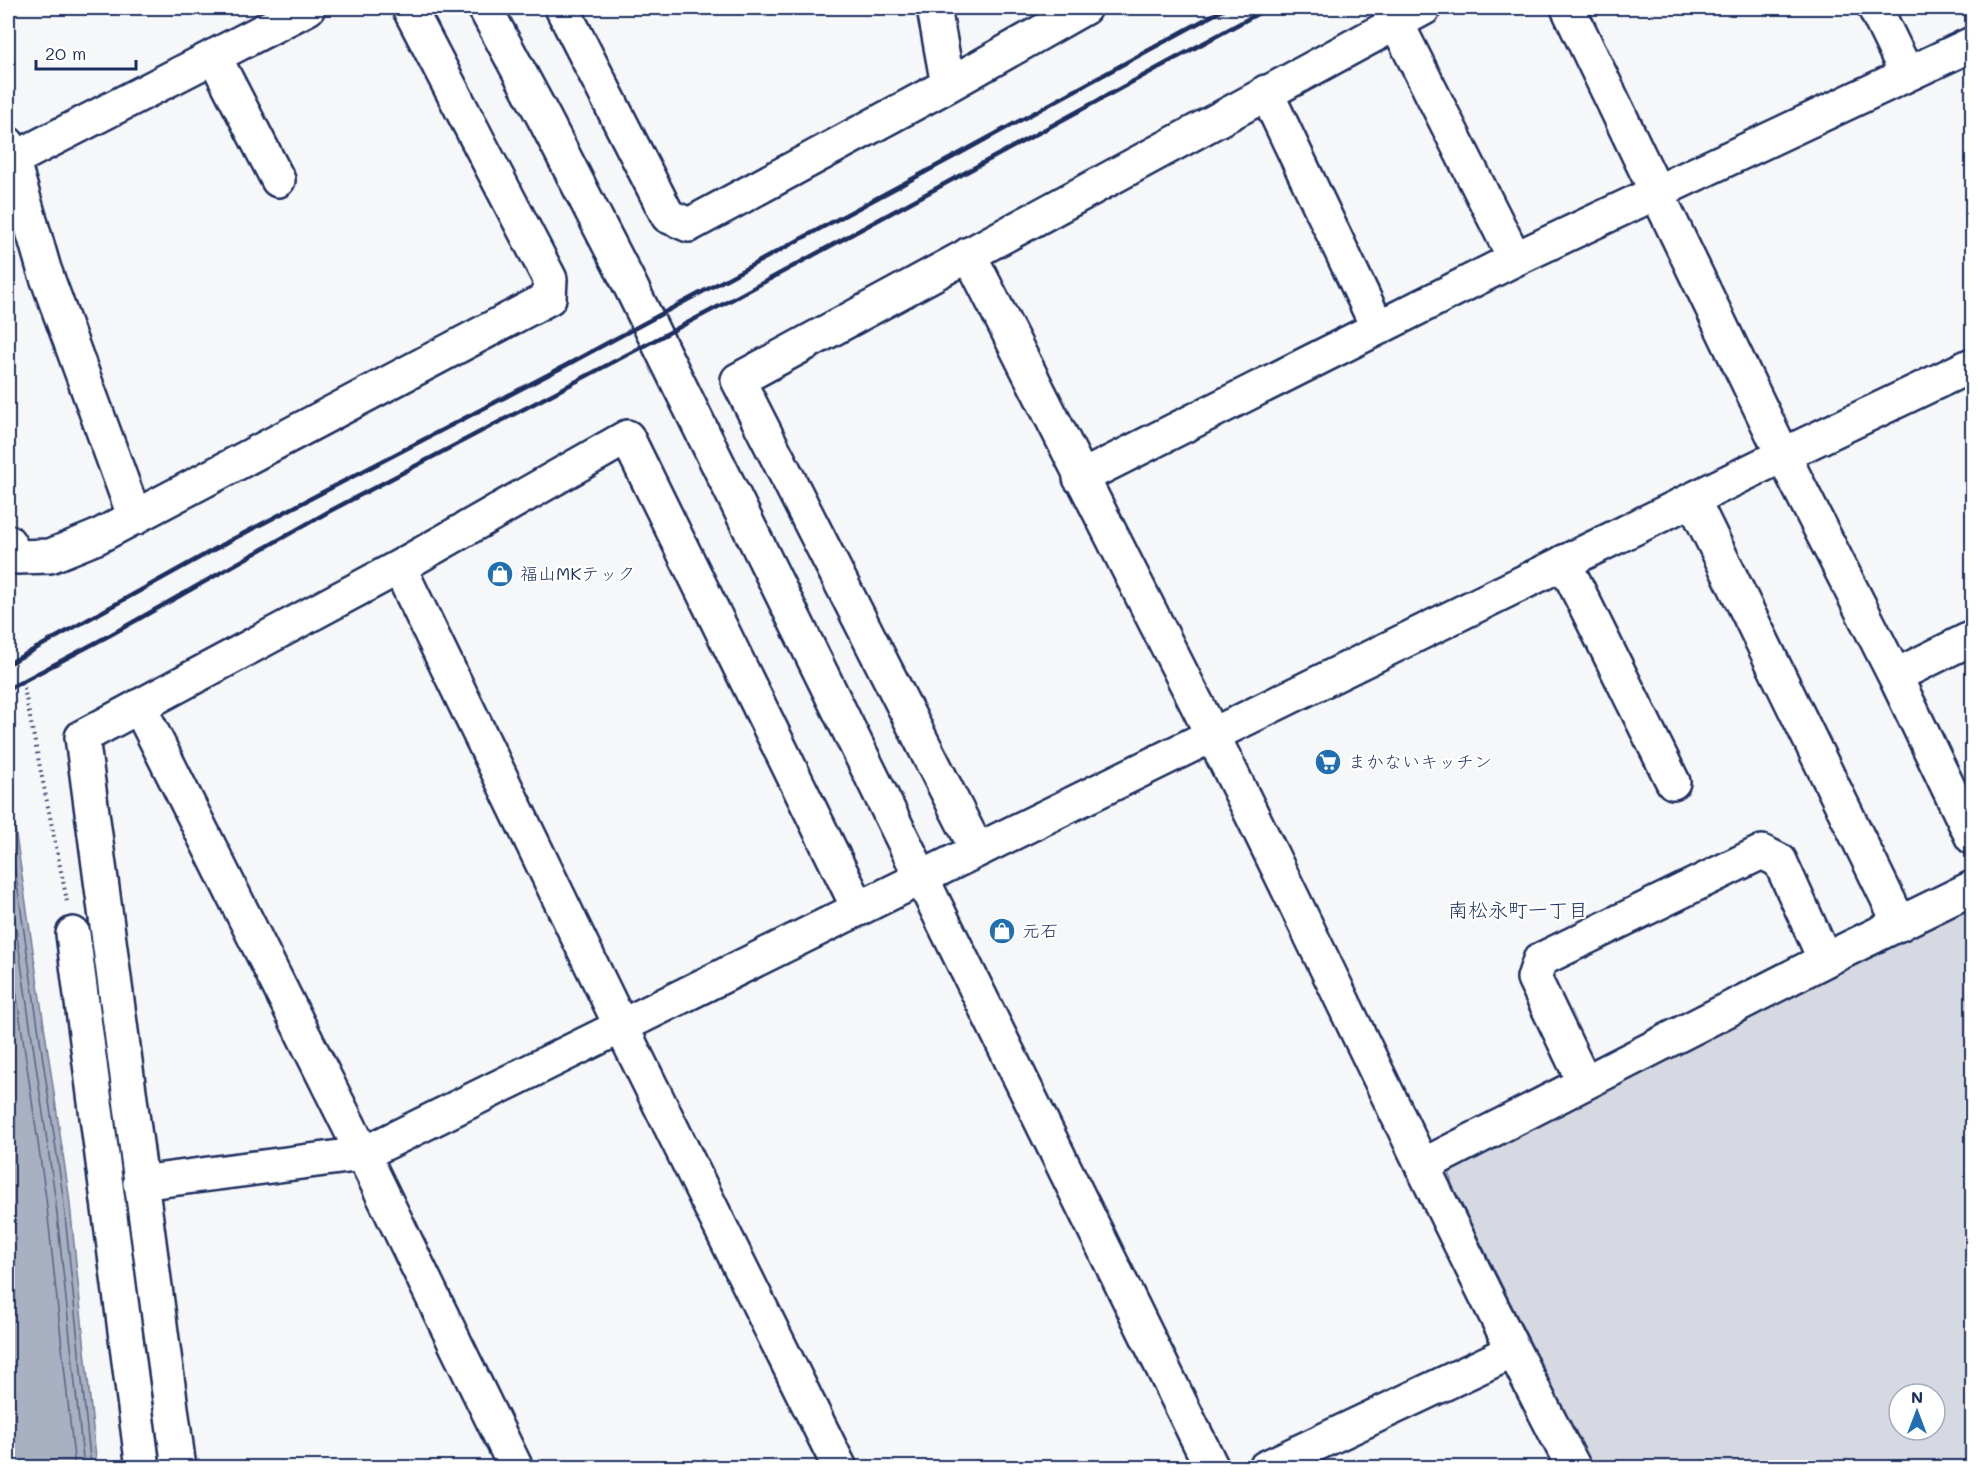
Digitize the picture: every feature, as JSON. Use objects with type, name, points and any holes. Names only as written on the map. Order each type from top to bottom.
[{"type":"street","points":[[135,518],[44,269],[10,152],[214,56],[308,8]]},
{"type":"street","points":[[8,542],[17,557],[50,556],[97,537],[549,298],[550,279],[409,8]]},
{"type":"street","points":[[485,8],[629,284],[1212,1467]]},
{"type":"street","points":[[562,8],[668,216],[689,225],[948,85],[1084,8]]},
{"type":"street","points":[[934,8],[948,85]]},
{"type":"street","points":[[977,850],[738,380],[1424,8]]},
{"type":"street","points":[[1568,8],[1783,455],[1895,676],[1972,837]]},
{"type":"street","points":[[1875,8],[1907,74]]},
{"type":"street","points":[[1396,22],[1515,259]]},
{"type":"street","points":[[1080,478],[1515,259],[1972,44]]},
{"type":"street","points":[[214,56],[278,180]]},
{"type":"street","points":[[1266,92],[1378,328]]},
{"type":"street","points":[[969,254],[1080,478],[1213,735],[1512,1351],[1574,1467]]},
{"type":"street","points":[[140,1183],[363,1154],[977,850],[1972,364]]},
{"type":"street","points":[[179,1467],[82,737],[399,567],[627,437],[859,909]]},
{"type":"street","points":[[1693,500],[1900,924]]},
{"type":"street","points":[[1564,562],[1673,782]]},
{"type":"street","points":[[399,567],[621,1026],[840,1467]]},
{"type":"street","points":[[1895,676],[1972,638]]},
{"type":"street","points":[[139,706],[363,1154],[516,1467]]},
{"type":"street","points":[[1584,1082],[1534,978],[1540,960],[1762,852],[1780,861],[1825,960]]},
{"type":"street","points":[[1422,1166],[1825,960],[1972,888]]},
{"type":"street","points":[[73,934],[143,1467]]},
{"type":"street","points":[[1265,1467],[1512,1351]]},
{"type":"path","points":[[24,688],[73,934]]},
{"type":"shaded area","points":[[1966,911],[1972,913],[1972,1467],[1592,1467],[1452,1185],[1449,1171],[1458,1160]]},
{"type":"water","points":[[8,800],[14,822],[69,1195],[97,1467],[8,1467]]},
{"type":"railway","points":[[8,664],[233,539],[559,369],[1226,8]]},
{"type":"railway","points":[[8,689],[112,634],[328,512],[731,300],[1268,8]]},
{"type":"place","name":"福山MKテック","points":[[500,574]]},
{"type":"place","name":"まかないキッチン","points":[[1328,762]]},
{"type":"place","name":"元石","points":[[1002,931]]},
{"type":"district","name":"南松永町一丁目","points":[[1518,910]]}]
